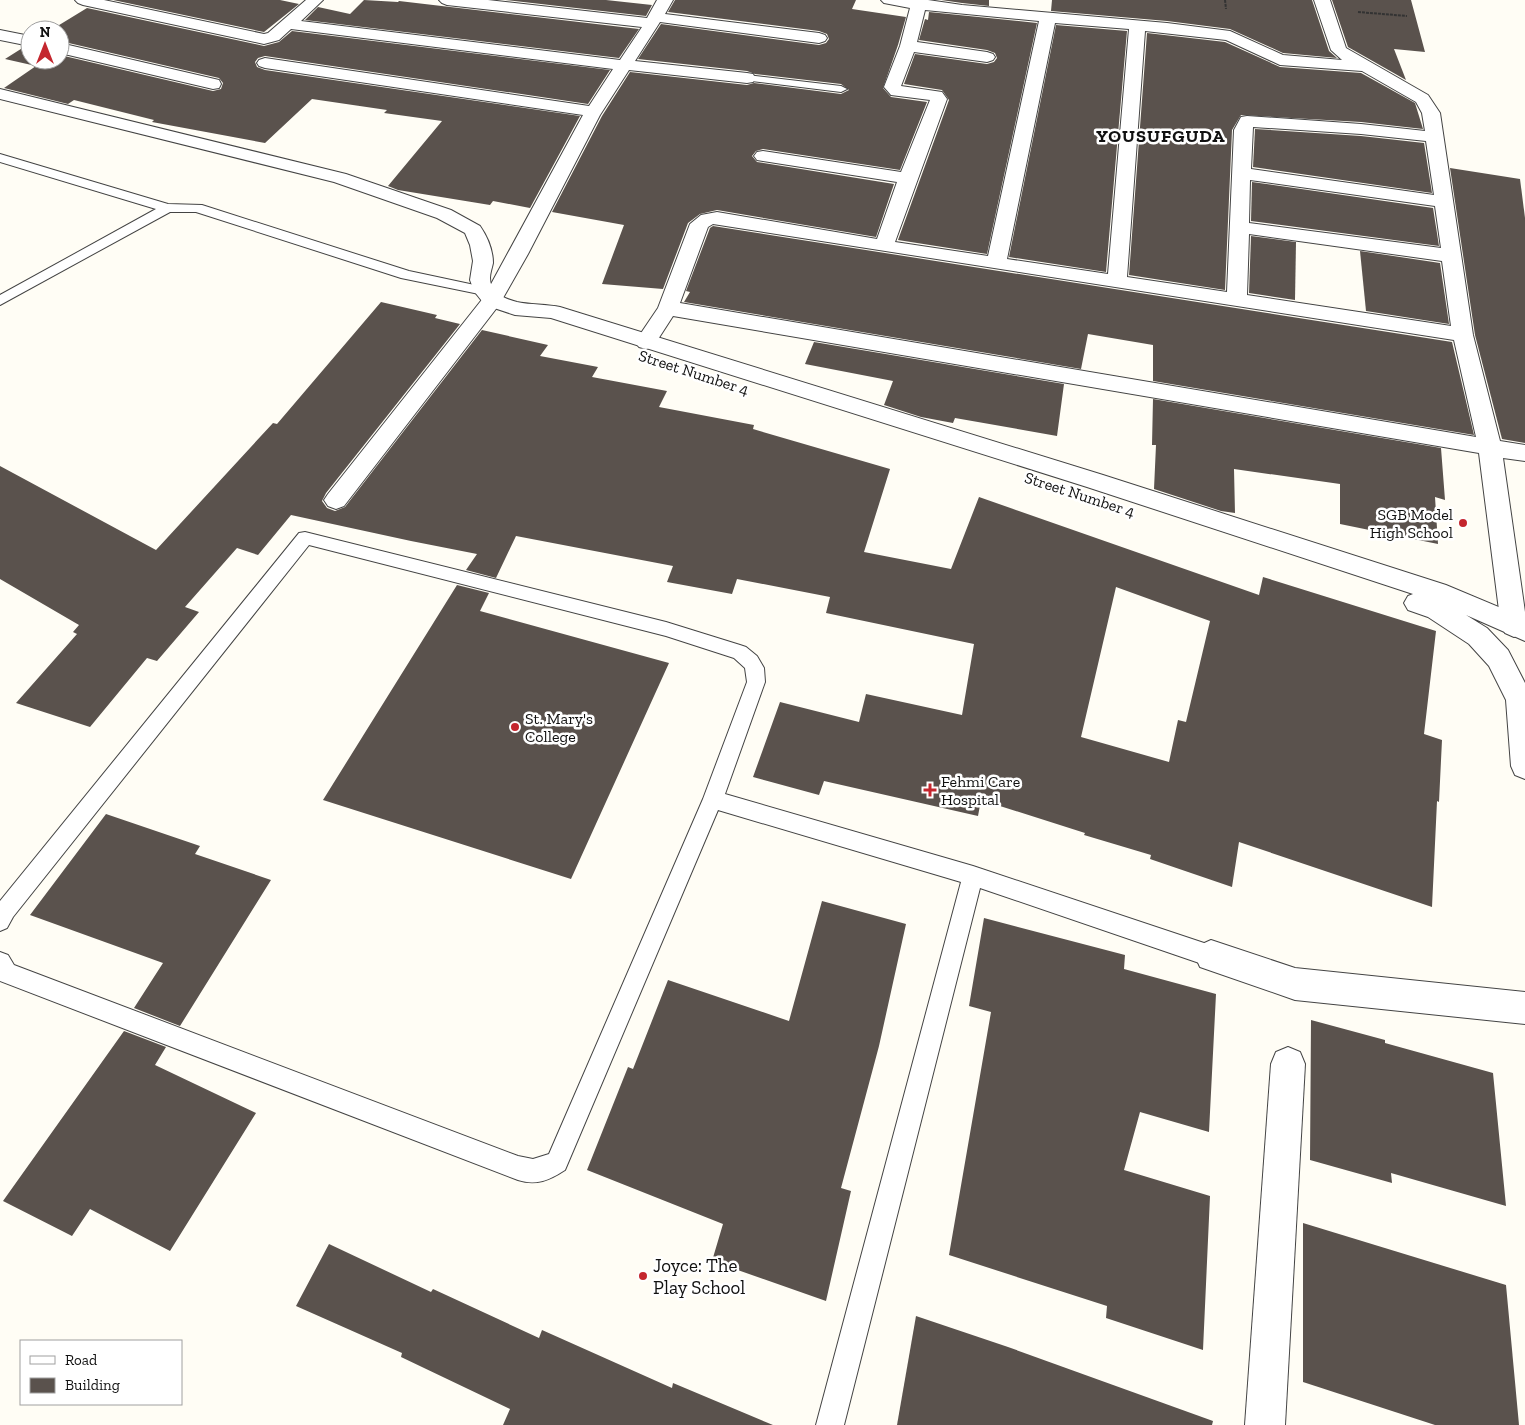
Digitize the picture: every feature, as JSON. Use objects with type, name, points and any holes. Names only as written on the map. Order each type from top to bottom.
[{"type":"street","points":[[83,0],[264,39],[273,37],[288,24],[308,1]]},
{"type":"street","points":[[447,0],[819,38]]},
{"type":"street","points":[[336,500],[488,296],[509,272],[594,112],[665,0]]},
{"type":"street","points":[[889,0],[920,2],[962,10],[1230,36],[1280,60],[1366,66]]},
{"type":"street","points":[[884,246],[939,99],[936,96],[893,89],[892,85],[908,46],[920,2]]},
{"type":"street","points":[[1323,5],[1340,50],[1347,56],[1422,99],[1430,113],[1463,335],[1490,446],[1520,628]]},
{"type":"street","points":[[996,263],[1048,17]]},
{"type":"street","points":[[288,24],[746,78]]},
{"type":"street","points":[[1118,281],[1137,26]]},
{"type":"street","points":[[0,34],[20,39]]},
{"type":"street","points":[[908,46],[986,57]]},
{"type":"street","points":[[70,50],[213,84]]},
{"type":"street","points":[[265,63],[594,112]]},
{"type":"street","points":[[0,94],[340,178],[444,214],[473,230],[480,245],[483,262],[480,280],[488,296],[515,308],[546,318]]},
{"type":"street","points":[[1237,300],[1245,122],[1250,120],[1361,129],[1434,138]]},
{"type":"street","points":[[763,156],[908,178]]},
{"type":"street","points":[[1242,173],[1444,202]]},
{"type":"street","points":[[646,342],[668,308],[700,224],[708,219],[717,218],[884,246],[1463,335]]},
{"type":"street","points":[[1240,227],[1452,256]]},
{"type":"street","points":[[668,308],[1525,453]]},
{"type":"street","name":"Street Number 4","points":[[546,318],[646,342],[1086,478],[1436,592],[1520,628]]},
{"type":"street","name":"Street Number 4","points":[[546,318],[1437,610],[1478,636],[1499,658],[1520,700],[1525,766]]},
{"type":"street","points":[[1211,956],[1296,984],[1525,1008]]},
{"type":"street","points":[[1265,1425],[1288,1064]]},
{"type":"lane","points":[[746,78],[840,89]]},
{"type":"lane","points":[[0,158],[167,208],[197,208],[406,275],[488,296]]},
{"type":"lane","points":[[0,301],[167,208]]},
{"type":"lane","points":[[0,921],[6,910],[305,538],[666,629],[740,652],[750,658],[756,675],[756,682],[713,799],[557,1162],[543,1170],[529,1172],[499,1161],[7,973],[0,963]]},
{"type":"lane","points":[[713,799],[973,876],[1211,956]]},
{"type":"lane","points":[[830,1425],[973,876]]},
{"type":"path","points":[[1323,5],[1407,16]]},
{"type":"building","points":[[113,0],[280,0],[299,4],[264,32]]},
{"type":"building","points":[[364,0],[399,1],[639,29],[619,58],[305,20],[318,7],[350,14]]},
{"type":"building","points":[[505,0],[606,0],[652,5],[646,16]]},
{"type":"building","points":[[675,0],[856,0],[852,9],[906,17],[883,88],[891,97],[927,102],[900,170],[763,149],[756,151],[752,156],[757,162],[894,184],[876,237],[717,210],[700,214],[688,223],[663,289],[602,284],[624,225],[552,212],[602,116],[630,72],[747,85],[754,83],[841,94],[849,90],[841,84],[638,59],[661,24],[819,45],[826,43],[829,39],[827,34],[819,31],[668,12]]},
{"type":"building","points":[[941,0],[989,0],[989,6],[962,3]]},
{"type":"building","points":[[1052,0],[1312,0],[1329,51],[1337,58],[1283,53],[1230,29],[1167,21],[1051,11]]},
{"type":"building","points":[[1332,0],[1411,0],[1425,52],[1394,49],[1406,80],[1348,47]]},
{"type":"building","points":[[87,8],[264,46],[279,42],[292,31],[610,70],[588,104],[265,56],[258,58],[255,62],[257,67],[265,70],[580,116],[530,208],[493,201],[490,205],[398,190],[388,186],[442,121],[384,113],[387,110],[312,99],[265,143],[152,122],[154,120],[74,100],[68,104],[4,88],[30,70],[70,70],[70,57],[213,91],[221,89],[223,83],[219,78],[70,43],[70,20],[67,20]]},
{"type":"building","points":[[929,12],[1037,23],[987,254],[898,240],[949,100],[942,90],[904,84],[915,54],[987,64],[994,62],[997,58],[995,53],[987,50],[919,40],[925,19],[928,20]]},
{"type":"building","points":[[1056,25],[1127,31],[1106,272],[1009,257]]},
{"type":"building","points":[[1147,33],[1225,42],[1280,67],[1361,73],[1415,103],[1423,129],[1361,122],[1241,115],[1232,130],[1225,290],[1129,275]]},
{"type":"building","points":[[20,50],[20,62],[5,59]]},
{"type":"building","points":[[1255,129],[1361,136],[1424,143],[1432,193],[1253,167]]},
{"type":"building","points":[[1450,168],[1520,179],[1525,218],[1525,443],[1502,439],[1475,335]]},
{"type":"building","points":[[1252,182],[1433,208],[1439,246],[1251,221]]},
{"type":"building","points":[[713,226],[1452,342],[1474,435],[1153,381],[1153,345],[1088,334],[1081,369],[684,302],[690,292],[686,291],[710,228]]},
{"type":"building","points":[[1251,236],[1296,242],[1295,300],[1249,293]]},
{"type":"building","points":[[1360,251],[1440,263],[1449,324],[1366,311]]},
{"type":"building","points":[[381,302],[437,315],[435,318],[460,324],[326,493],[322,501],[327,508],[335,511],[345,507],[482,330],[548,345],[540,356],[598,367],[592,377],[667,391],[659,407],[754,425],[753,429],[890,469],[864,552],[951,569],[979,497],[1259,595],[1263,577],[1436,631],[1424,734],[1442,740],[1432,907],[1239,842],[1232,887],[1150,859],[1151,855],[1084,835],[1085,833],[981,800],[978,816],[824,781],[819,795],[753,777],[780,702],[859,722],[866,694],[962,715],[974,644],[826,613],[830,597],[737,579],[732,594],[667,582],[673,566],[516,536],[496,578],[466,570],[477,554],[291,515],[258,555],[237,548],[185,607],[199,612],[157,661],[147,658],[90,727],[16,703],[77,634],[73,632],[79,625],[0,579],[0,466],[156,550],[273,423],[277,424]],"holes":[[[1116,587],[1210,621],[1186,722],[1178,720],[1169,762],[1081,737]]]},
{"type":"building","points":[[814,342],[1064,384],[1057,436],[955,418],[953,423],[921,417],[884,405],[893,381],[805,364]]},
{"type":"building","points":[[1153,399],[1441,448],[1445,500],[1435,497],[1438,544],[1340,524],[1340,484],[1234,469],[1235,513],[1221,511],[1154,489],[1156,445],[1152,445]]},
{"type":"building","points":[[457,585],[489,593],[480,611],[669,663],[571,879],[323,800]]},
{"type":"building","points":[[106,814],[200,846],[195,854],[271,880],[180,1026],[134,1008],[163,963],[30,915]]},
{"type":"building","points":[[822,901],[906,924],[879,1046],[841,1188],[851,1191],[826,1301],[712,1261],[723,1224],[587,1170],[628,1067],[633,1069],[668,980],[789,1021]]},
{"type":"building","points":[[984,918],[1125,955],[1124,969],[1216,994],[1209,1132],[1140,1112],[1124,1170],[1210,1196],[1203,1350],[1106,1318],[1107,1306],[949,1255],[991,1012],[969,1006]]},
{"type":"building","points":[[1311,1020],[1493,1073],[1506,1206],[1391,1173],[1392,1183],[1310,1160]]},
{"type":"building","points":[[124,1031],[166,1047],[155,1065],[256,1113],[170,1251],[90,1209],[72,1236],[3,1201]]},
{"type":"building","points":[[1303,1223],[1506,1285],[1519,1425],[1435,1425],[1303,1382]]},
{"type":"building","points":[[329,1244],[431,1292],[433,1289],[539,1338],[542,1330],[672,1388],[673,1383],[773,1425],[503,1425],[510,1409],[401,1357],[402,1353],[296,1306]]},
{"type":"building","points":[[916,1316],[1213,1421],[1212,1425],[897,1425]]},
{"type":"place","name":"SGB Model High School","points":[[1463,523]]},
{"type":"place","name":"St. Mary's College","points":[[515,727]]},
{"type":"place","name":"Fehmi Care Hospital","points":[[930,790]]},
{"type":"place","name":"Joyce: The Play School","points":[[643,1276]]},
{"type":"district","name":"YOUSUFGUDA","points":[[1161,136]]}]
